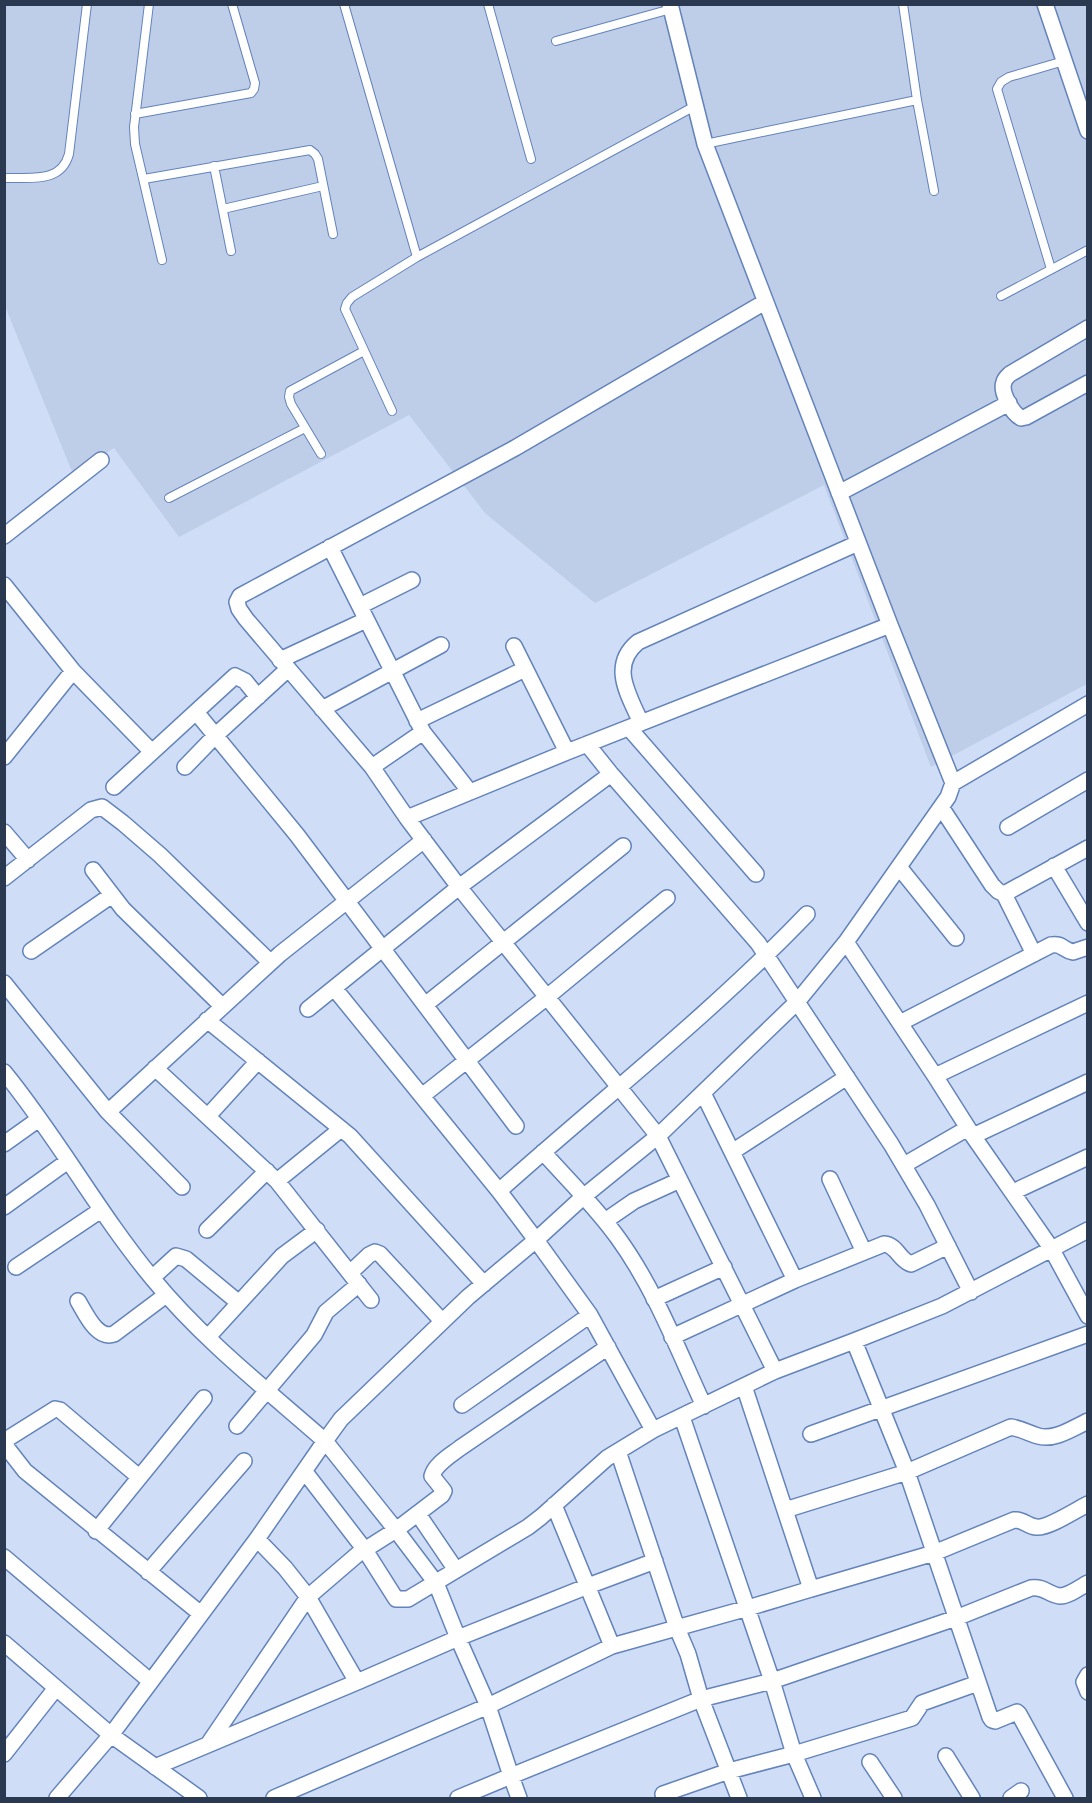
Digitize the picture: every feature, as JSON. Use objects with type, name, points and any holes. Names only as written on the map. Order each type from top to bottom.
[{"type":"street","points":[[1045,4],[1088,131]]},
{"type":"street","points":[[57,1798],[111,1735],[257,1539],[341,1419],[484,1284],[583,1197],[658,1136],[797,1002],[846,942],[951,792],[953,783],[705,144],[671,7]]},
{"type":"street","points":[[765,302],[515,448],[240,596],[237,602],[246,619],[372,767],[459,887],[658,1136],[775,1371]]},
{"type":"street","points":[[1088,328],[1010,374],[1003,384],[1008,403],[1017,416],[1026,417],[1088,382]]},
{"type":"street","points":[[839,493],[1008,403]]},
{"type":"street","points":[[4,536],[101,460]]},
{"type":"street","points":[[756,874],[635,725],[623,680],[622,670],[626,656],[638,642],[858,543]]},
{"type":"street","points":[[330,547],[420,726],[470,792]]},
{"type":"street","points":[[185,767],[258,697],[284,664],[412,580]]},
{"type":"street","points":[[4,585],[73,671],[152,752]]},
{"type":"street","points":[[407,818],[587,744],[890,625]]},
{"type":"street","points":[[322,709],[441,645]]},
{"type":"street","points":[[514,646],[567,752]]},
{"type":"street","points":[[372,767],[420,726],[525,669]]},
{"type":"street","points":[[4,757],[73,671]]},
{"type":"street","points":[[114,787],[235,676],[245,681],[258,697]]},
{"type":"street","points":[[953,783],[1088,704]]},
{"type":"street","points":[[196,711],[297,835],[516,1126]]},
{"type":"street","points":[[587,744],[610,774],[758,943],[904,1165],[971,1292]]},
{"type":"street","points":[[308,1009],[459,887],[610,774]]},
{"type":"street","points":[[1008,827],[1088,780]]},
{"type":"street","points":[[4,878],[92,810],[102,807],[160,855],[270,962]]},
{"type":"street","points":[[941,807],[992,885],[1004,894],[1035,954]]},
{"type":"street","points":[[4,832],[28,860]]},
{"type":"street","points":[[108,1112],[270,962],[424,840]]},
{"type":"street","points":[[425,1005],[623,846]]},
{"type":"street","points":[[1004,894],[1088,848]]},
{"type":"street","points":[[1054,866],[1088,923]]},
{"type":"street","points":[[899,867],[956,938]]},
{"type":"street","points":[[93,870],[139,925],[222,1006]]},
{"type":"street","points":[[31,951],[112,895]]},
{"type":"street","points":[[422,1096],[547,997],[666,898]]},
{"type":"street","points":[[499,1191],[767,956],[807,914]]},
{"type":"street","points":[[846,942],[970,1132],[1051,1248],[1087,1315]]},
{"type":"street","points":[[900,1023],[1057,944],[1073,952],[1088,947]]},
{"type":"street","points":[[4,983],[108,1112],[182,1187]]},
{"type":"street","points":[[334,988],[536,1240],[590,1315],[653,1430]]},
{"type":"street","points":[[935,1076],[1088,1003]]},
{"type":"street","points":[[207,1020],[341,1129],[369,1155],[484,1284]]},
{"type":"street","points":[[208,1116],[258,1061]]},
{"type":"street","points":[[155,1068],[272,1176],[371,1300]]},
{"type":"street","points":[[4,1072],[101,1210],[166,1295],[208,1337],[325,1441],[436,1583],[488,1706],[519,1798]]},
{"type":"street","points":[[732,1152],[847,1077]]},
{"type":"street","points":[[904,1165],[970,1132],[1088,1082]]},
{"type":"street","points":[[703,1093],[795,1280]]},
{"type":"street","points":[[4,1143],[39,1119]]},
{"type":"street","points":[[207,1230],[272,1176],[341,1129]]},
{"type":"street","points":[[543,1152],[605,1221],[631,1257],[654,1299],[704,1406]]},
{"type":"street","points":[[1012,1192],[1088,1156]]},
{"type":"street","points":[[4,1207],[68,1161]]},
{"type":"street","points":[[830,1179],[864,1252]]},
{"type":"street","points":[[605,1221],[634,1201],[680,1180]]},
{"type":"street","points":[[16,1267],[101,1210]]},
{"type":"street","points":[[208,1337],[282,1256],[317,1230]]},
{"type":"street","points":[[305,1472],[364,1550],[396,1599],[408,1599],[528,1527],[596,1467],[618,1450],[653,1430],[775,1371],[942,1306],[1088,1230]]},
{"type":"street","points":[[672,1337],[795,1280],[884,1244],[895,1248],[904,1262],[911,1264],[948,1246]]},
{"type":"street","points":[[237,1426],[314,1335],[322,1317],[355,1279],[369,1255],[375,1252],[380,1254],[442,1322]]},
{"type":"street","points":[[152,1278],[176,1256],[181,1256],[239,1304]]},
{"type":"street","points":[[654,1299],[724,1267]]},
{"type":"street","points":[[78,1301],[97,1329],[103,1335],[109,1336],[166,1295]]},
{"type":"street","points":[[462,1405],[590,1315]]},
{"type":"street","points":[[811,1434],[1088,1334]]},
{"type":"street","points":[[854,1341],[907,1472],[992,1720],[1017,1713],[1021,1717],[1065,1798]]},
{"type":"street","points":[[209,1743],[308,1597],[364,1550],[396,1530],[442,1495],[444,1491],[432,1476],[433,1471],[439,1465],[460,1448],[608,1347]]},
{"type":"street","points":[[744,1386],[811,1588]]},
{"type":"street","points":[[96,1531],[204,1398]]},
{"type":"street","points":[[140,1477],[60,1410],[55,1409],[4,1442],[10,1464],[25,1471],[201,1614]]},
{"type":"street","points":[[682,1417],[748,1608],[794,1754],[813,1798]]},
{"type":"street","points":[[785,1509],[907,1472],[1011,1427],[1026,1430],[1039,1437],[1050,1437],[1088,1421]]},
{"type":"street","points":[[618,1450],[677,1628],[688,1654],[701,1699],[740,1798]]},
{"type":"street","points":[[148,1572],[244,1461]]},
{"type":"street","points":[[274,1798],[488,1706],[612,1646],[934,1553],[1014,1520],[1019,1520],[1032,1527],[1043,1527],[1088,1504]]},
{"type":"street","points":[[554,1506],[612,1646]]},
{"type":"street","points":[[418,1514],[456,1570]]},
{"type":"street","points":[[257,1539],[285,1568],[308,1597],[357,1682]]},
{"type":"street","points":[[4,1557],[150,1681]]},
{"type":"street","points":[[156,1767],[458,1638],[656,1561]]},
{"type":"street","points":[[458,1798],[701,1699],[772,1681],[956,1618],[1031,1588],[1045,1589],[1058,1596],[1088,1583]]},
{"type":"street","points":[[4,1643],[111,1735],[199,1798]]},
{"type":"street","points":[[1088,1675],[1084,1682],[1088,1692]]},
{"type":"street","points":[[660,1797],[729,1771],[912,1718],[922,1703],[978,1683]]},
{"type":"street","points":[[4,1754],[56,1688]]},
{"type":"street","points":[[946,1756],[972,1798]]},
{"type":"street","points":[[870,1762],[894,1798]]},
{"type":"lane","points":[[4,178],[46,177],[61,170],[66,164],[87,4]]},
{"type":"lane","points":[[148,4],[135,114],[135,144],[162,260]]},
{"type":"lane","points":[[135,114],[252,93],[255,83],[232,4]]},
{"type":"lane","points":[[344,4],[417,256]]},
{"type":"lane","points":[[488,4],[531,159]]},
{"type":"lane","points":[[903,4],[934,191]]},
{"type":"lane","points":[[556,41],[671,7]]},
{"type":"lane","points":[[1051,269],[997,89],[1001,82],[1009,77],[1064,61]]},
{"type":"lane","points":[[705,144],[918,100]]},
{"type":"lane","points":[[392,411],[348,318],[345,309],[352,297],[417,256],[694,106]]},
{"type":"lane","points":[[144,179],[310,150],[318,159],[333,234]]},
{"type":"lane","points":[[214,166],[231,251]]},
{"type":"lane","points":[[223,209],[323,186]]},
{"type":"lane","points":[[1001,296],[1088,249]]},
{"type":"lane","points":[[321,454],[291,404],[290,391],[364,351]]},
{"type":"lane","points":[[169,498],[305,428]]},
{"type":"shaded area","points":[[4,5],[1087,5],[1087,684],[931,767],[824,485],[595,603],[485,513],[409,415],[179,537],[114,448],[73,474],[5,306]]}]
